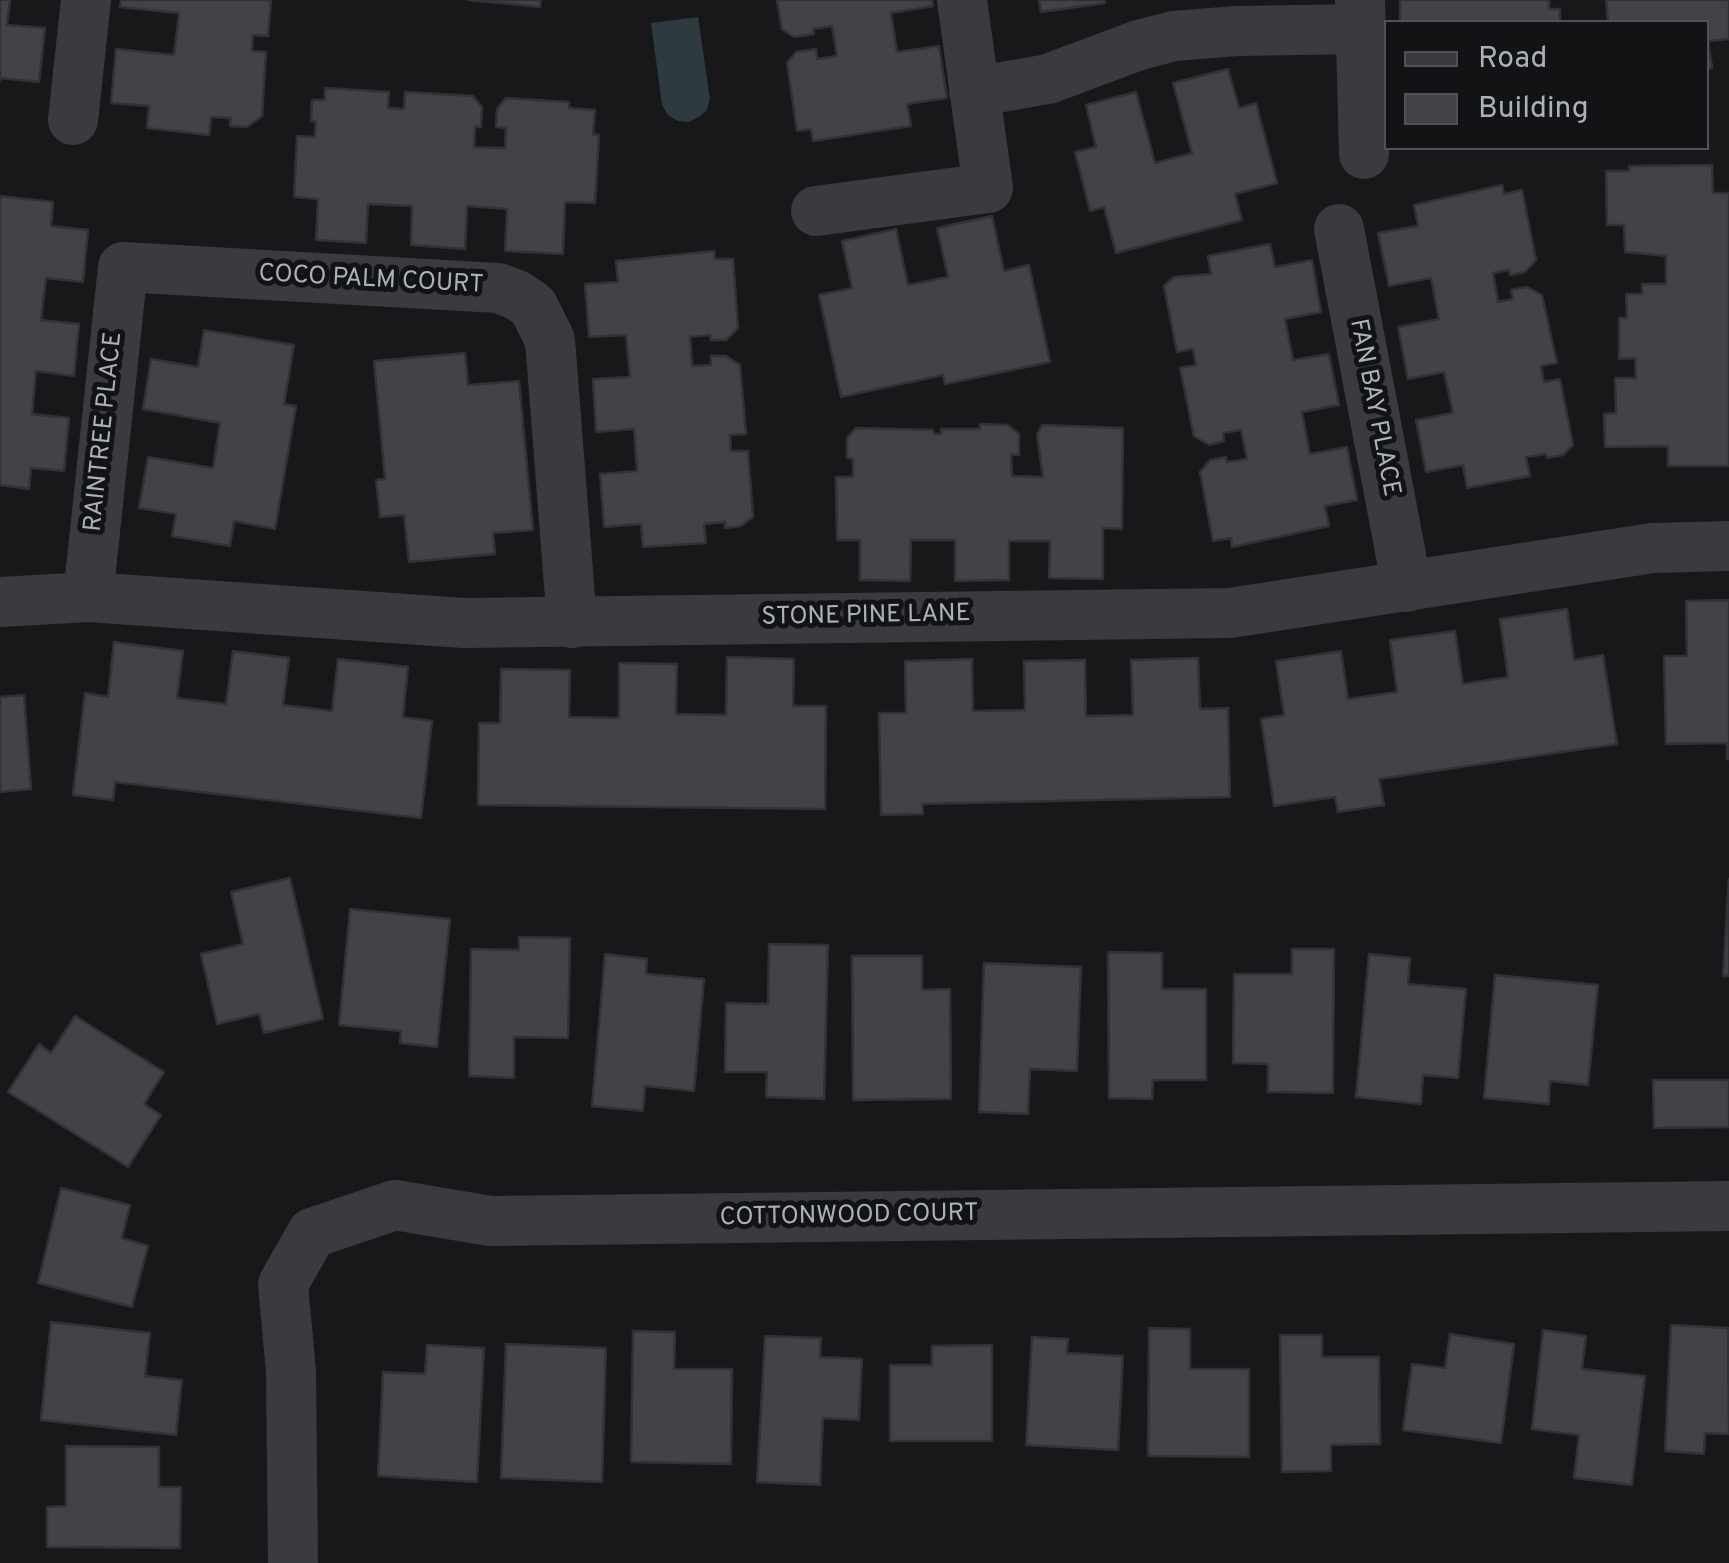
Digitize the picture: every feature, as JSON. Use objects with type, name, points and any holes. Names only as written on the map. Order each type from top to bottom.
[{"type":"street","points":[[73,120],[86,0]]},
{"type":"street","points":[[816,211],[988,188],[962,0]]},
{"type":"street","points":[[974,92],[1048,79],[1174,36],[1360,15],[1364,154]]},
{"type":"street","name":"FAN BAY PLACE","points":[[1339,230],[1407,587]]},
{"type":"street","name":"RAINTREE PLACE","points":[[88,597],[123,266]]},
{"type":"street","name":"COCO PALM COURT","points":[[123,266],[498,288],[517,294],[533,306],[550,340],[572,623]]},
{"type":"street","name":"STONE PINE LANE","points":[[0,602],[88,597],[464,623],[1230,613],[1653,548],[1729,546]]},
{"type":"street","name":"COTTONWOOD COURT","points":[[292,1563],[291,1372],[283,1284],[312,1234],[395,1205],[490,1221],[1729,1206]]},
{"type":"shaded area","points":[[698,17],[710,99],[707,110],[699,117],[689,122],[678,121],[662,105],[651,23]]},
{"type":"building","points":[[0,0],[10,0],[7,25],[45,28],[39,82],[0,78]]},
{"type":"building","points":[[121,0],[271,0],[268,36],[253,35],[252,51],[266,52],[262,116],[247,127],[230,126],[231,118],[211,117],[209,135],[147,128],[149,106],[111,103],[116,49],[174,55],[179,13],[120,7]]},
{"type":"building","points":[[468,0],[541,0],[540,7]]},
{"type":"building","points":[[777,0],[932,0],[933,6],[891,13],[897,52],[939,46],[947,98],[907,104],[911,126],[813,141],[811,129],[797,131],[787,63],[796,52],[816,49],[817,59],[837,56],[832,26],[794,37],[782,29]]},
{"type":"building","points":[[1039,0],[1104,0],[1105,3],[1041,12]]},
{"type":"building","points":[[1400,0],[1549,0],[1549,9],[1560,9],[1560,20],[1400,20]]},
{"type":"building","points":[[1606,0],[1729,0],[1729,39],[1709,41],[1709,20],[1608,20]]},
{"type":"building","points":[[1228,69],[1239,108],[1256,103],[1277,183],[1235,194],[1242,220],[1116,253],[1104,207],[1090,211],[1075,152],[1096,147],[1086,105],[1136,92],[1155,163],[1192,153],[1173,83]]},
{"type":"building","points":[[325,88],[389,92],[388,108],[404,109],[405,92],[473,96],[482,107],[474,147],[505,148],[506,128],[496,127],[497,109],[506,98],[569,102],[569,108],[595,110],[593,134],[599,135],[595,203],[565,202],[563,254],[505,251],[507,209],[467,206],[465,249],[411,245],[412,206],[368,204],[366,243],[316,240],[318,199],[294,197],[297,136],[315,137],[312,100],[325,100]]},
{"type":"building","points":[[1712,165],[1713,193],[1729,193],[1729,466],[1668,466],[1668,446],[1605,447],[1604,414],[1616,413],[1615,378],[1636,378],[1635,358],[1619,359],[1619,318],[1627,318],[1626,294],[1642,294],[1642,284],[1666,284],[1666,256],[1625,252],[1624,225],[1607,225],[1606,171],[1629,171],[1629,166]]},
{"type":"building","points":[[1502,185],[1504,194],[1522,190],[1536,260],[1525,272],[1493,273],[1498,302],[1513,299],[1511,290],[1527,287],[1542,295],[1557,363],[1541,366],[1544,382],[1560,379],[1573,445],[1563,455],[1526,457],[1530,476],[1467,488],[1463,465],[1426,472],[1416,420],[1453,413],[1444,372],[1408,379],[1398,327],[1439,319],[1431,278],[1389,286],[1378,233],[1418,226],[1414,205]]},
{"type":"building","points":[[0,196],[53,202],[51,226],[88,230],[83,282],[46,278],[41,320],[79,324],[74,376],[36,371],[32,414],[69,418],[64,471],[31,468],[29,489],[0,485]]},
{"type":"building","points":[[992,216],[1004,271],[1029,265],[1050,362],[945,384],[943,375],[841,397],[819,295],[852,288],[842,241],[896,229],[908,285],[948,277],[937,228]]},
{"type":"building","points":[[1270,244],[1275,267],[1312,260],[1321,312],[1285,319],[1293,360],[1329,354],[1339,405],[1302,412],[1310,454],[1347,447],[1357,500],[1325,506],[1329,526],[1232,547],[1231,538],[1213,541],[1200,472],[1210,460],[1247,459],[1241,430],[1223,433],[1224,441],[1209,445],[1194,436],[1180,368],[1196,365],[1193,349],[1177,352],[1164,286],[1174,277],[1211,274],[1208,256]]},
{"type":"building","points":[[714,251],[715,259],[733,259],[738,328],[726,340],[711,340],[710,335],[690,337],[692,366],[711,365],[711,356],[726,356],[740,365],[746,434],[730,435],[731,451],[748,451],[753,517],[741,526],[725,528],[725,522],[704,524],[706,543],[643,547],[641,524],[604,527],[600,474],[637,471],[634,429],[596,432],[593,379],[630,377],[626,335],[589,337],[585,284],[618,282],[616,261]]},
{"type":"building","points":[[204,330],[294,345],[284,404],[296,406],[275,529],[234,521],[230,546],[172,536],[176,514],[139,508],[148,457],[213,468],[220,423],[143,409],[151,359],[198,367]]},
{"type":"building","points":[[465,353],[468,385],[519,381],[533,530],[493,533],[495,554],[409,562],[404,515],[380,517],[376,480],[385,479],[374,361]]},
{"type":"building","points":[[980,424],[1008,425],[1019,434],[1019,455],[1011,455],[1012,476],[1043,477],[1037,434],[1042,425],[1123,428],[1122,529],[1103,528],[1103,579],[1049,578],[1050,541],[1009,541],[1009,580],[955,581],[955,540],[911,540],[910,581],[860,580],[860,540],[837,540],[836,477],[853,477],[853,459],[847,458],[847,438],[856,428],[933,430],[934,434],[941,434],[941,429],[980,429]]},
{"type":"building","points":[[1729,600],[1727,759],[1727,743],[1666,744],[1664,656],[1687,656],[1686,601]]},
{"type":"building","points":[[1567,609],[1574,660],[1603,655],[1617,744],[1379,779],[1384,805],[1338,812],[1335,797],[1274,806],[1261,719],[1284,715],[1276,661],[1341,651],[1348,699],[1397,692],[1390,640],[1455,631],[1463,684],[1508,677],[1500,619]]},
{"type":"building","points":[[114,642],[183,651],[177,698],[226,704],[233,651],[289,658],[283,705],[332,711],[338,659],[408,667],[403,717],[432,721],[421,818],[115,782],[113,800],[73,795],[85,693],[108,697]]},
{"type":"building","points":[[727,657],[794,659],[793,706],[826,706],[825,809],[478,805],[479,723],[500,723],[501,669],[570,670],[569,717],[619,718],[619,663],[677,664],[676,714],[726,715]]},
{"type":"building","points":[[1198,658],[1200,709],[1228,708],[1230,797],[922,804],[923,814],[881,815],[879,713],[906,713],[905,661],[972,659],[973,711],[1025,710],[1024,661],[1085,660],[1086,716],[1133,715],[1131,660]]},
{"type":"building","points":[[24,695],[31,789],[0,792],[0,697]]},
{"type":"building","points":[[290,878],[323,1019],[264,1033],[259,1014],[217,1024],[201,954],[243,944],[231,892]]},
{"type":"building","points":[[1729,879],[1729,976],[1723,976]]},
{"type":"building","points":[[350,909],[450,919],[437,1047],[400,1043],[401,1031],[339,1025]]},
{"type":"building","points":[[519,937],[570,938],[568,1038],[514,1037],[514,1078],[469,1076],[471,949],[519,950]]},
{"type":"building","points":[[769,944],[828,945],[824,1099],[766,1097],[767,1072],[725,1072],[726,1003],[768,1004]]},
{"type":"building","points":[[1292,949],[1334,949],[1333,1093],[1268,1092],[1268,1064],[1233,1063],[1234,974],[1292,974]]},
{"type":"building","points":[[1108,952],[1162,953],[1162,989],[1206,989],[1206,1080],[1153,1080],[1152,1099],[1109,1098]]},
{"type":"building","points":[[605,954],[647,959],[646,974],[704,979],[694,1091],[645,1086],[643,1111],[592,1106]]},
{"type":"building","points":[[1369,954],[1410,958],[1408,984],[1466,989],[1458,1078],[1423,1075],[1421,1104],[1356,1097]]},
{"type":"building","points":[[852,956],[922,956],[922,990],[950,989],[951,1099],[853,1100]]},
{"type":"building","points":[[984,963],[1081,967],[1077,1071],[1030,1069],[1028,1114],[979,1112]]},
{"type":"building","points":[[1495,975],[1598,985],[1588,1085],[1550,1081],[1549,1104],[1484,1098]]},
{"type":"building","points":[[75,1016],[164,1072],[144,1104],[161,1115],[128,1167],[8,1092],[39,1044],[51,1053]]},
{"type":"building","points":[[1653,1080],[1729,1080],[1729,1127],[1654,1128]]},
{"type":"building","points":[[61,1188],[130,1205],[122,1238],[148,1246],[132,1307],[38,1283]]},
{"type":"building","points":[[51,1322],[150,1333],[145,1376],[182,1380],[176,1435],[41,1420]]},
{"type":"building","points":[[1671,1325],[1728,1328],[1729,1434],[1705,1433],[1704,1454],[1665,1451]]},
{"type":"building","points":[[1149,1328],[1190,1329],[1190,1369],[1249,1369],[1249,1457],[1148,1456]]},
{"type":"building","points":[[1543,1330],[1586,1336],[1582,1369],[1645,1376],[1632,1485],[1574,1478],[1579,1435],[1532,1429]]},
{"type":"building","points":[[633,1331],[675,1332],[674,1369],[732,1369],[731,1464],[631,1462]]},
{"type":"building","points":[[1450,1334],[1514,1344],[1501,1443],[1403,1430],[1412,1364],[1445,1368]]},
{"type":"building","points":[[1280,1335],[1322,1335],[1322,1357],[1379,1357],[1380,1444],[1331,1445],[1331,1471],[1282,1472]]},
{"type":"building","points":[[765,1336],[821,1338],[820,1357],[862,1359],[859,1420],[823,1418],[820,1485],[757,1482]]},
{"type":"building","points":[[1032,1337],[1068,1339],[1067,1353],[1123,1356],[1118,1450],[1026,1445]]},
{"type":"building","points":[[506,1344],[606,1348],[602,1482],[501,1478]]},
{"type":"building","points":[[427,1345],[484,1348],[477,1482],[378,1476],[383,1372],[425,1374]]},
{"type":"building","points":[[992,1345],[992,1441],[890,1441],[890,1365],[932,1365],[932,1346]]},
{"type":"building","points":[[66,1446],[159,1447],[159,1487],[181,1487],[180,1548],[47,1547],[47,1507],[66,1506]]}]
